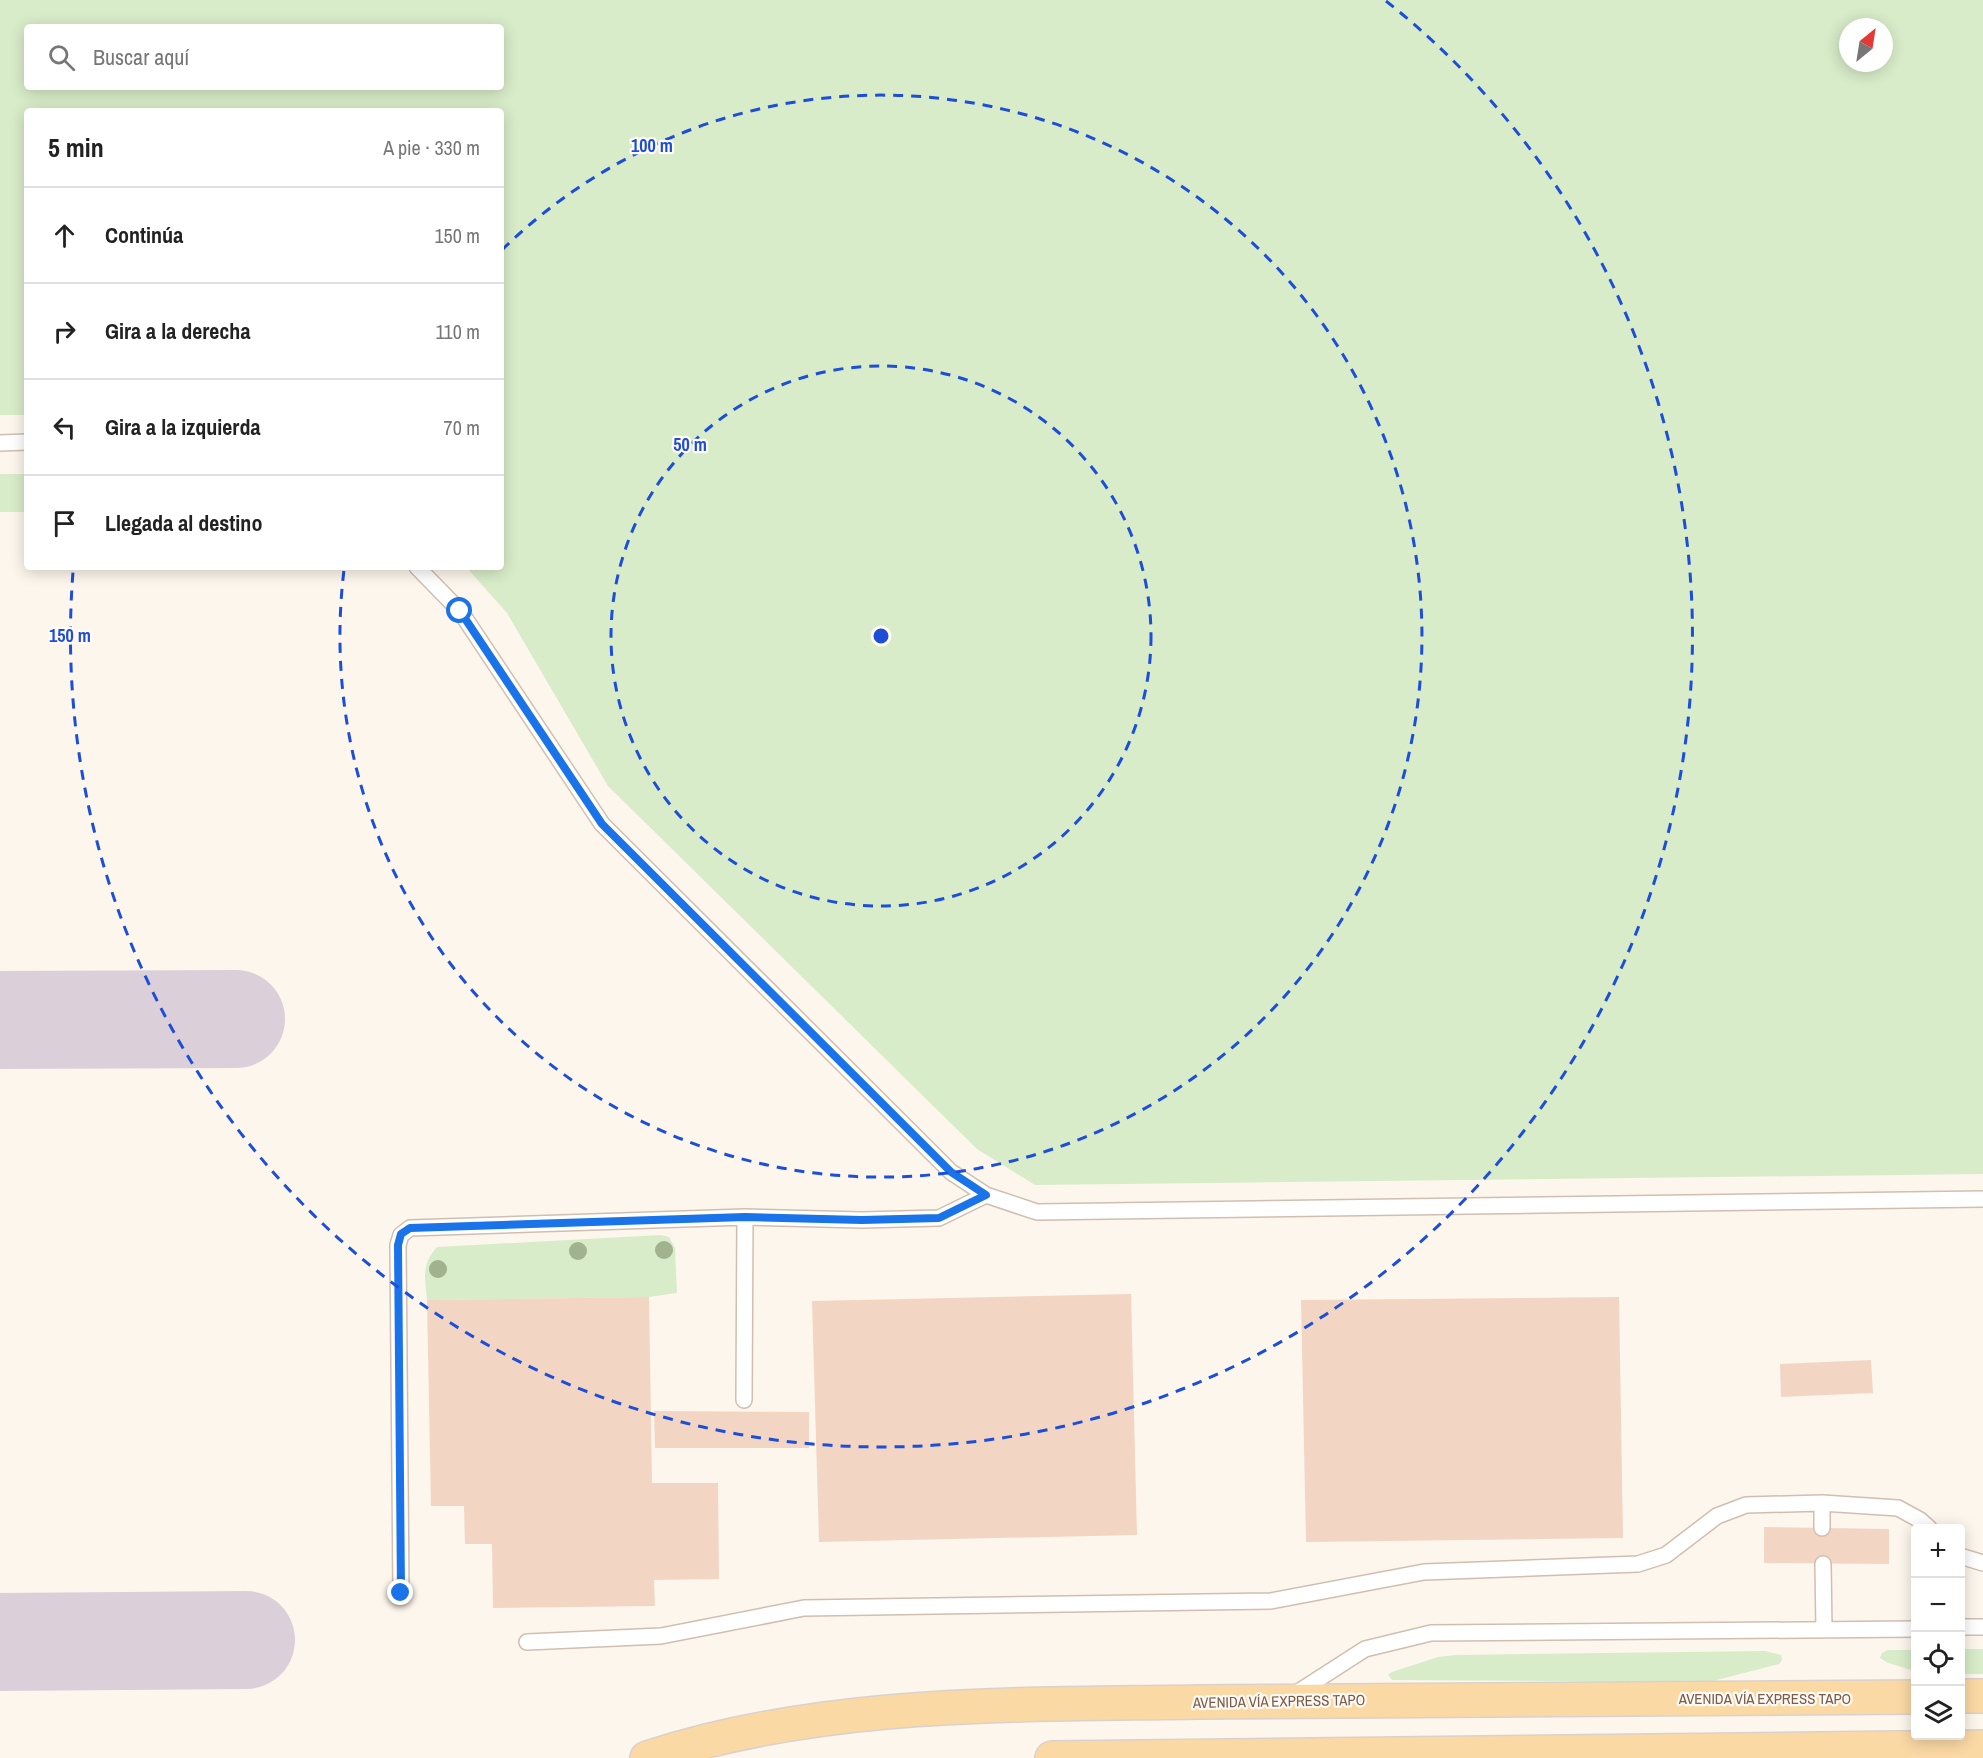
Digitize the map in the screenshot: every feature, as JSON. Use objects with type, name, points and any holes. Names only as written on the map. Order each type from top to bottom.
[{"type":"main road","name":"AVENIDA VÍA EXPRESS TAPO","points":[[647,1758],[738,1732],[812,1720],[889,1712],[999,1705],[1911,1696]]},
{"type":"main road","points":[[1965,1696],[1983,1696]]},
{"type":"main road","points":[[1052,1758],[1983,1747]]},
{"type":"lane","points":[[0,442],[24,442]]},
{"type":"lane","points":[[420,570],[460,611],[602,824],[951,1172],[986,1195],[1037,1212],[1983,1199]]},
{"type":"lane","points":[[401,1593],[398,1245],[401,1234],[410,1228],[745,1217],[862,1220],[939,1218],[986,1195]]},
{"type":"lane","points":[[744,1400],[745,1217]]},
{"type":"lane","points":[[1822,1503],[1822,1528]]},
{"type":"lane","points":[[527,1642],[661,1636],[804,1608],[1271,1601],[1424,1572],[1638,1564],[1666,1555],[1717,1516],[1746,1505],[1822,1503],[1898,1508],[1924,1524]]},
{"type":"lane","points":[[1965,1558],[1983,1563]]},
{"type":"lane","points":[[1823,1564],[1824,1630]]},
{"type":"lane","points":[[1965,1628],[1983,1627]]},
{"type":"lane","points":[[1284,1701],[1365,1648],[1431,1633],[1911,1629]]},
{"type":"green space","points":[[0,0],[1983,0],[1983,1174],[1035,1185],[977,1149],[608,786],[507,613],[469,570],[504,570],[504,108],[24,108],[24,415],[0,415]]},
{"type":"green space","points":[[0,474],[24,474],[24,512],[0,512]]},
{"type":"green space","points":[[661,1235],[669,1237],[675,1248],[677,1293],[649,1297],[427,1300],[426,1266],[437,1247]]},
{"type":"green space","points":[[1965,1649],[1983,1649],[1983,1674],[1965,1674]]},
{"type":"green space","points":[[1888,1650],[1911,1650],[1911,1670],[1888,1663],[1880,1658],[1882,1653]]},
{"type":"green space","points":[[1765,1651],[1781,1655],[1782,1660],[1779,1664],[1709,1682],[1392,1680],[1388,1675],[1438,1657],[1456,1655]]},
{"type":"building","points":[[1131,1294],[1137,1535],[819,1542],[812,1301]]},
{"type":"building","points":[[649,1297],[652,1483],[718,1483],[719,1579],[654,1580],[655,1606],[493,1608],[492,1544],[465,1544],[464,1506],[431,1506],[427,1300]]},
{"type":"building","points":[[1619,1297],[1623,1538],[1306,1542],[1301,1300]]},
{"type":"building","points":[[1871,1360],[1873,1393],[1781,1397],[1780,1364]]},
{"type":"building","points":[[654,1411],[809,1412],[809,1448],[655,1448]]},
{"type":"building","points":[[1764,1527],[1889,1529],[1889,1564],[1764,1563]]},
{"type":"taxiway","points":[[0,1020],[236,1019]]},
{"type":"taxiway","points":[[0,1642],[246,1640]]},
{"type":"route","points":[[401,1593],[398,1245],[401,1234],[410,1228],[745,1217],[862,1220],[939,1218],[986,1195],[951,1172],[602,824],[460,611]]}]
